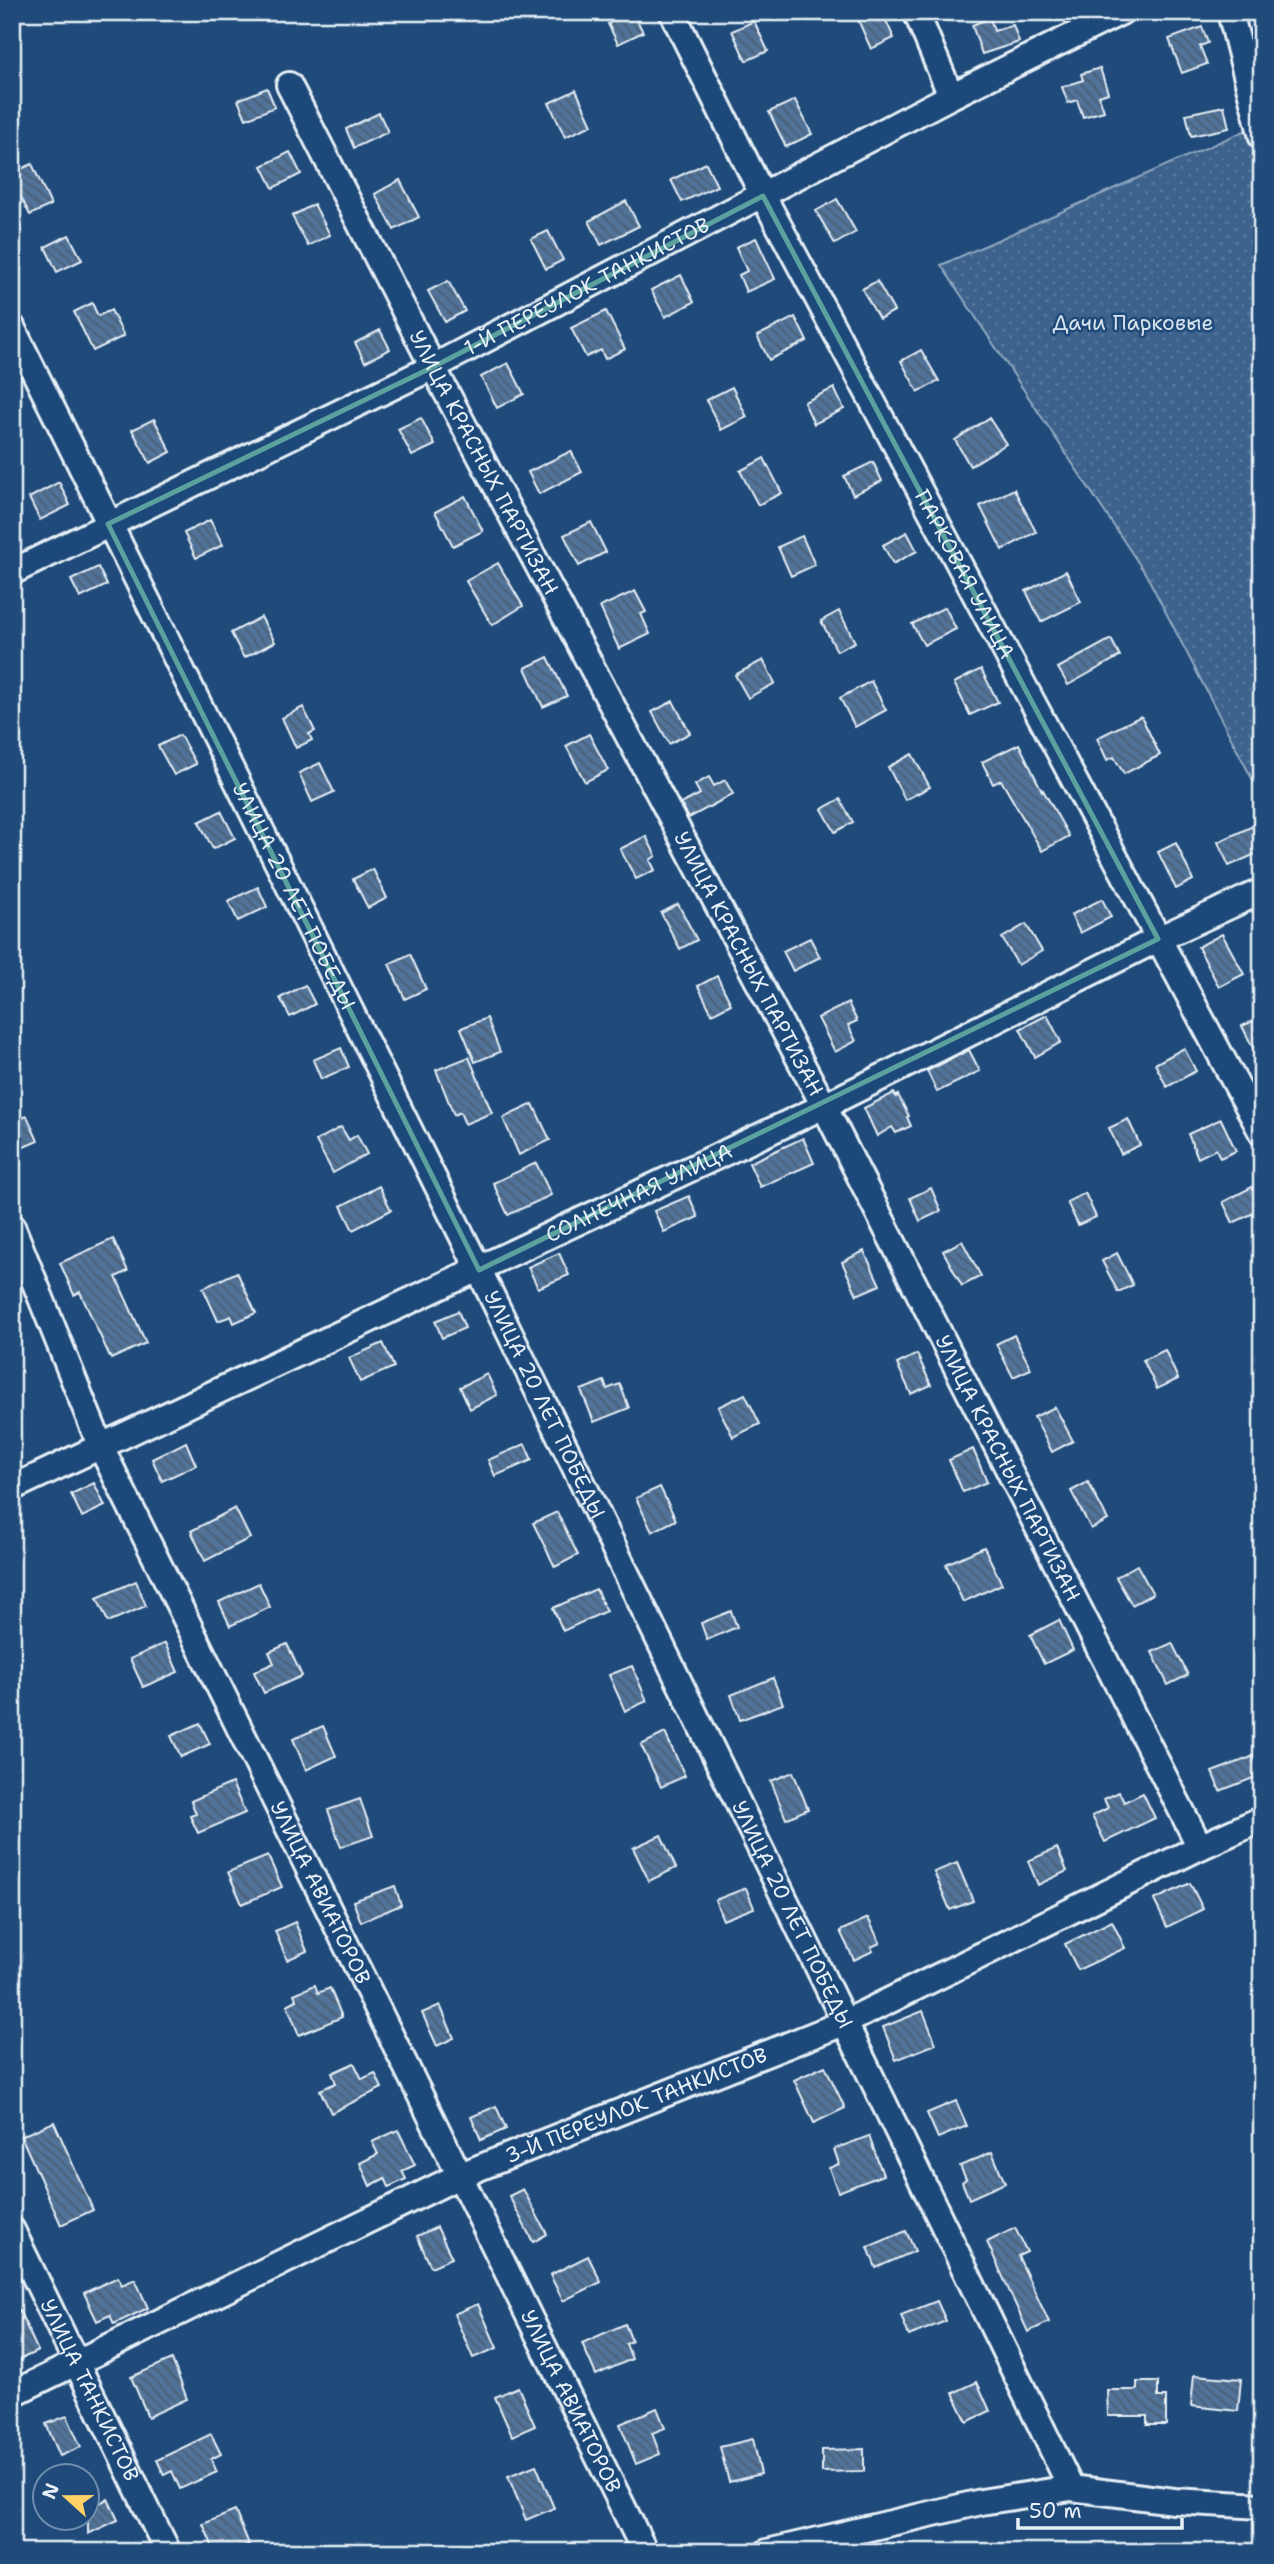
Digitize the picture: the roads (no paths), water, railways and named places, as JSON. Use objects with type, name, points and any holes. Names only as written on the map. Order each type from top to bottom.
[{"type":"street","name":"ПАРКОВАЯ УЛИЦА","points":[[672,12],[763,196],[1262,1133]]},
{"type":"street","points":[[916,12],[951,96]]},
{"type":"street","name":"1-Й ПЕРЕУЛОК ТАНКИСТОВ","points":[[12,572],[433,367],[951,96],[1121,12]]},
{"type":"street","points":[[1230,12],[1262,137]]},
{"type":"street","name":"УЛИЦА КРАСНЫХ ПАРТИЗАН","points":[[289,85],[433,367],[824,1106],[1200,1847]]},
{"type":"street","name":"УЛИЦА 20 ЛЕТ ПОБЕДЫ","points":[[12,327],[479,1270],[1071,2487]]},
{"type":"street","name":"СОЛНЕЧНАЯ УЛИЦА","points":[[12,1488],[824,1106],[1158,939],[1262,891]]},
{"type":"street","name":"УЛИЦА АВИАТОРОВ","points":[[12,1226],[100,1446],[645,2552]]},
{"type":"street","name":"3-Й ПЕРЕУЛОК ТАНКИСТОВ","points":[[12,2395],[461,2175],[846,2022],[1262,1819]]},
{"type":"street","name":"УЛИЦА ТАНКИСТОВ","points":[[12,2230],[168,2552]]},
{"type":"street","points":[[767,2552],[981,2502],[1071,2487],[1174,2501],[1262,2506]]},
{"type":"park label","name":"Дачи Парковые","points":[[1133,323]]}]
